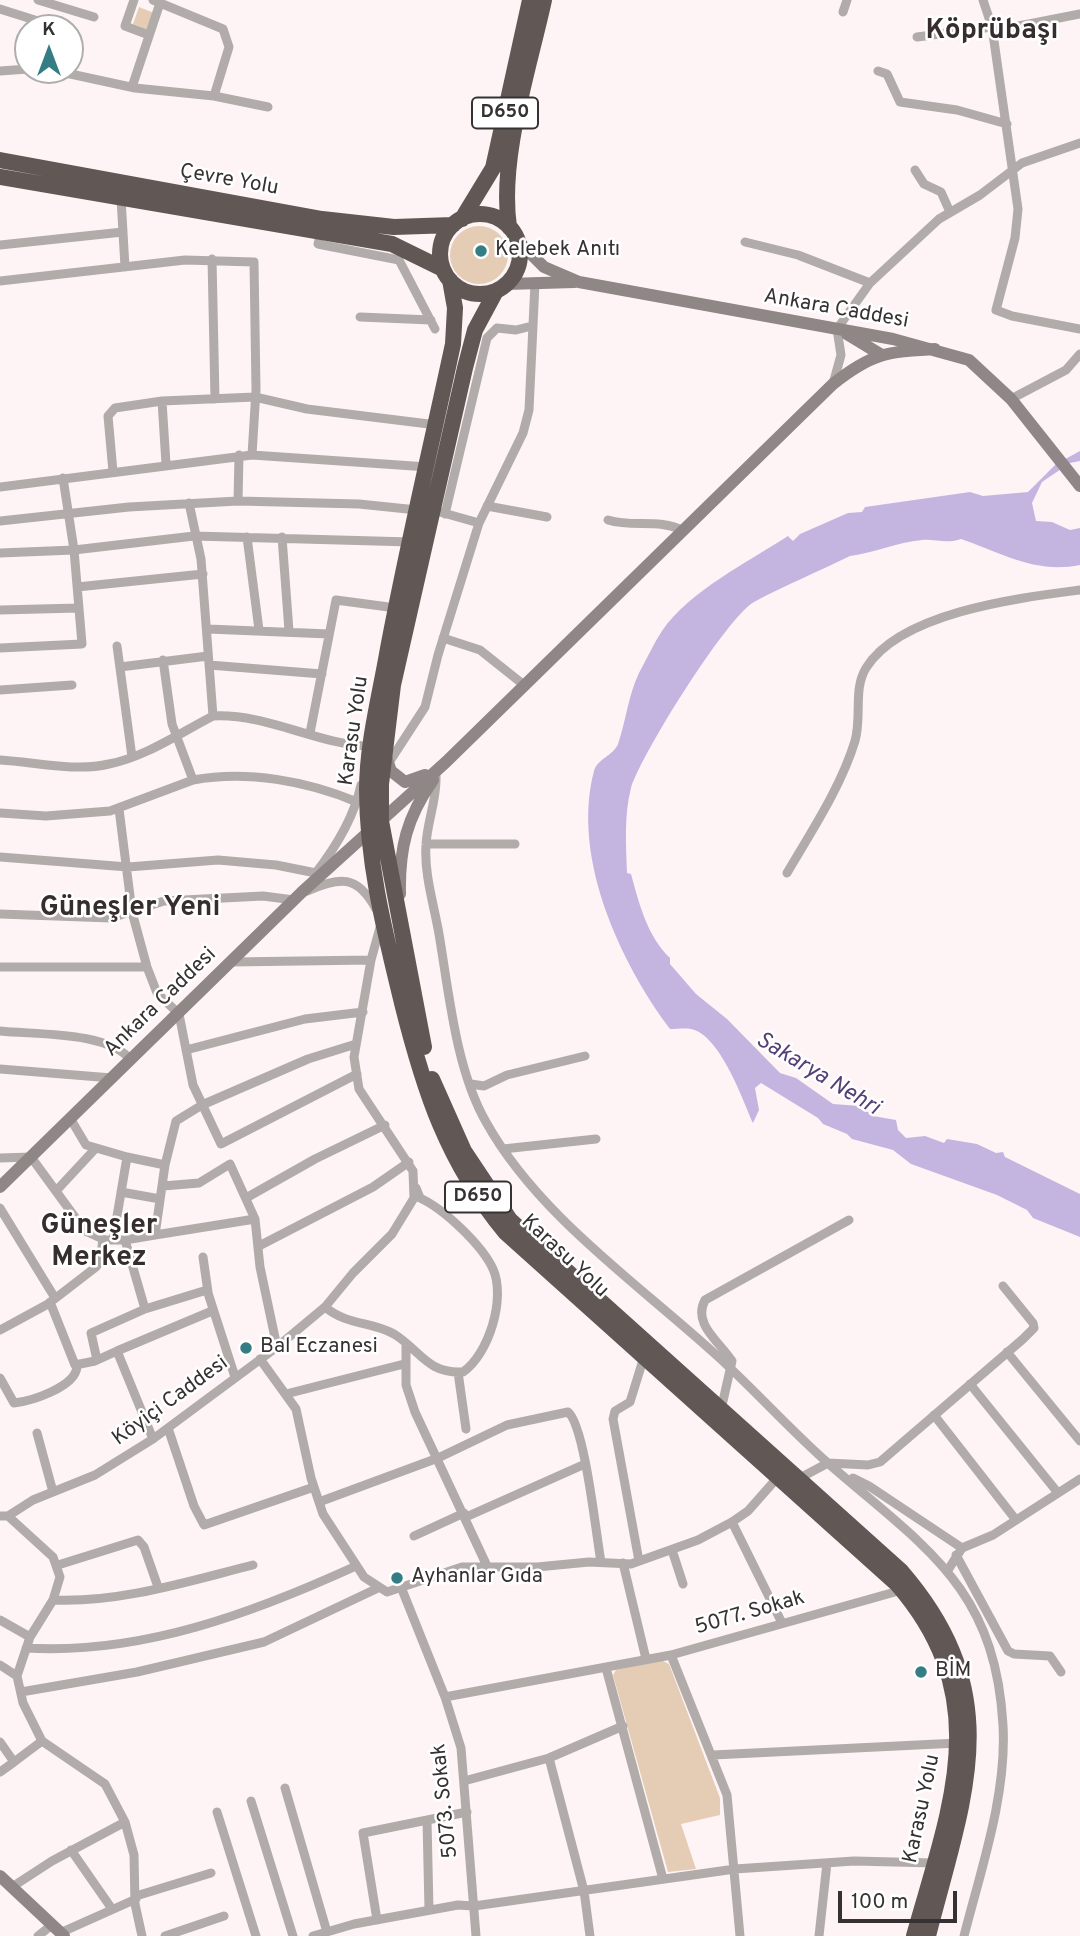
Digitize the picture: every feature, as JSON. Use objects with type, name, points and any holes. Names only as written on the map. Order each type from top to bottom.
[{"type":"highway","name":"D650","points":[[457,222],[493,168],[530,0]]},
{"type":"highway","name":"D650","points":[[509,226],[505,198],[508,164],[544,0]]},
{"type":"highway","name":"Çevre Yolu","points":[[0,160],[323,219],[394,227],[457,222]]},
{"type":"highway","name":"Çevre Yolu","points":[[0,177],[392,244],[446,275]]},
{"type":"highway","points":[[487,215],[509,226],[518,241],[519,264],[501,287],[471,293],[446,275],[441,245],[457,222],[487,215]]},
{"type":"highway","name":"Karasu Yolu","points":[[446,275],[454,330],[428,467],[432,512],[411,542],[396,608],[368,832],[382,919],[429,1103],[461,1171],[505,1233],[643,1360],[778,1477],[902,1590],[924,1618],[945,1658],[955,1702],[958,1743],[953,1792],[914,1936]]},
{"type":"highway","name":"Karasu Yolu","points":[[501,287],[475,330],[377,746],[381,821],[404,954],[434,1086],[454,1131],[484,1184],[510,1220],[901,1571],[921,1594],[944,1631],[960,1668],[971,1733],[969,1764],[928,1936]]},
{"type":"main road","points":[[518,241],[544,267],[579,282]]},
{"type":"main road","points":[[501,287],[579,282]]},
{"type":"main road","name":"Ankara Caddesi","points":[[579,282],[837,329],[935,349],[969,360],[1011,399],[1080,486]]},
{"type":"main road","points":[[837,329],[880,354]]},
{"type":"main road","points":[[404,954],[400,901],[402,854],[412,812],[446,761],[833,384],[857,366],[880,354],[935,349]]},
{"type":"main road","points":[[377,746],[396,777],[412,782],[446,761]]},
{"type":"main road","name":"Ankara Caddesi","points":[[0,1187],[298,896],[446,761]]},
{"type":"main road","points":[[0,1876],[59,1931]]},
{"type":"street","points":[[38,0],[94,17]]},
{"type":"street","points":[[134,0],[125,26],[149,35]]},
{"type":"street","points":[[843,12],[847,0]]},
{"type":"street","points":[[983,0],[992,29],[1018,209],[1015,238],[996,310],[1012,316],[1080,329]]},
{"type":"street","points":[[132,87],[149,35],[156,2],[223,29],[229,47],[214,96]]},
{"type":"street","points":[[917,37],[992,29],[1080,14]]},
{"type":"street","points":[[878,71],[887,74],[901,102],[957,110],[1007,124]]},
{"type":"street","points":[[84,77],[132,87],[214,96],[268,107]]},
{"type":"street","points":[[833,384],[841,355],[837,329],[870,283],[901,251],[950,212],[1034,158],[1080,143]]},
{"type":"street","points":[[915,170],[923,184],[941,192],[950,212]]},
{"type":"street","points":[[121,198],[125,267]]},
{"type":"street","points":[[0,245],[123,232]]},
{"type":"street","points":[[321,232],[318,244],[399,260],[433,324],[360,317]]},
{"type":"street","points":[[745,242],[798,255],[870,283]]},
{"type":"street","points":[[212,259],[215,399]]},
{"type":"street","points":[[0,281],[212,259],[254,262],[255,397],[252,455]]},
{"type":"street","points":[[388,764],[425,707],[443,638],[479,523],[523,433],[529,410],[535,283]]},
{"type":"street","points":[[432,512],[488,338],[497,328],[516,330],[532,326]]},
{"type":"street","points":[[1011,399],[1066,370],[1080,354]]},
{"type":"street","points":[[113,472],[108,416],[115,408],[162,401],[255,397],[307,409],[437,425]]},
{"type":"street","points":[[162,401],[166,464]]},
{"type":"street","points":[[0,487],[252,455],[428,467]]},
{"type":"street","points":[[238,501],[239,456]]},
{"type":"street","points":[[0,648],[82,644],[74,550],[63,478]]},
{"type":"street","points":[[0,521],[189,503],[238,501],[359,504],[432,512],[479,523]]},
{"type":"street","points":[[189,503],[203,575],[214,716]]},
{"type":"street","points":[[487,506],[547,517]]},
{"type":"street","points":[[608,520],[620,523],[670,524],[684,531]]},
{"type":"street","points":[[0,553],[74,550],[194,536],[411,542]]},
{"type":"street","points":[[247,537],[259,630]]},
{"type":"street","points":[[282,537],[289,631]]},
{"type":"street","points":[[77,587],[203,575]]},
{"type":"street","points":[[787,873],[817,821],[854,744],[858,727],[859,684],[878,653],[908,631],[944,617],[1080,590]]},
{"type":"street","points":[[310,733],[335,600],[396,608]]},
{"type":"street","points":[[0,610],[79,608]]},
{"type":"street","points":[[208,629],[329,634]]},
{"type":"street","points":[[443,638],[480,650],[524,685]]},
{"type":"street","points":[[117,646],[132,757]]},
{"type":"street","points":[[120,667],[163,660],[209,661],[322,674]]},
{"type":"street","points":[[163,660],[176,734],[193,780]]},
{"type":"street","points":[[0,690],[72,685]]},
{"type":"street","points":[[0,760],[82,767],[109,764],[132,757],[214,716],[310,733],[351,746],[377,746],[357,802],[337,845],[298,896]]},
{"type":"street","points":[[0,813],[46,816],[119,809],[193,780],[241,775],[338,794],[357,802]]},
{"type":"street","points":[[436,776],[436,793],[426,844],[449,994],[471,1084],[484,1119],[503,1149],[549,1205],[948,1570],[984,1632],[997,1677],[1003,1728],[999,1787],[964,1936]]},
{"type":"street","points":[[119,809],[132,912],[147,967],[157,993],[179,1014],[193,1085],[221,1144],[357,1074]]},
{"type":"street","points":[[426,844],[514,844]]},
{"type":"street","points":[[0,857],[128,867],[218,860],[275,865],[316,873]]},
{"type":"street","points":[[0,915],[111,918],[164,901],[298,896],[331,881],[350,881],[367,892],[382,919],[370,960],[354,1057],[359,1089],[409,1162],[420,1198],[478,1245],[494,1270],[497,1295],[492,1328],[482,1353],[470,1367],[458,1372],[427,1363],[388,1331],[339,1318],[325,1307]]},
{"type":"street","points":[[231,962],[370,960]]},
{"type":"street","points":[[0,967],[147,967]]},
{"type":"street","points":[[186,1050],[305,1019],[363,1012]]},
{"type":"street","points":[[0,1031],[98,1041],[122,1049],[131,1059]]},
{"type":"street","points":[[155,1235],[165,1165],[178,1117],[308,1059],[356,1044]]},
{"type":"street","points":[[471,1084],[484,1086],[507,1074],[585,1056]]},
{"type":"street","points":[[0,1069],[112,1078]]},
{"type":"street","points":[[70,1118],[86,1145],[165,1165]]},
{"type":"street","points":[[246,1198],[385,1125]]},
{"type":"street","points":[[503,1149],[596,1139]]},
{"type":"street","points":[[56,1191],[95,1149]]},
{"type":"street","points":[[0,1158],[30,1157],[85,1231],[108,1239],[125,1240],[255,1219]]},
{"type":"street","points":[[0,1330],[53,1300],[100,1261],[121,1192],[127,1157]]},
{"type":"street","points":[[259,1246],[373,1187],[409,1162]]},
{"type":"street","points":[[163,1186],[199,1183],[230,1164],[255,1219],[260,1267],[277,1347]]},
{"type":"street","name":"Köyiçi Caddesi","points":[[4,1516],[33,1500],[95,1475],[153,1439],[277,1347],[325,1307],[352,1273],[392,1234],[414,1198],[415,1188]]},
{"type":"street","points":[[121,1192],[160,1199]]},
{"type":"street","points":[[0,1208],[53,1300],[77,1367],[76,1373],[69,1381],[26,1401],[14,1403],[0,1378]]},
{"type":"street","points":[[721,1410],[732,1360],[700,1318],[700,1309],[705,1300],[849,1220]]},
{"type":"street","points":[[125,1240],[145,1309]]},
{"type":"street","points":[[203,1257],[212,1311],[234,1377]]},
{"type":"street","points":[[798,1479],[828,1463],[876,1464],[1007,1352],[1034,1326],[1028,1314],[1003,1286]]},
{"type":"street","points":[[97,1360],[91,1333],[145,1309],[205,1290],[208,1292]]},
{"type":"street","points":[[77,1367],[212,1311]]},
{"type":"street","points":[[406,1344],[406,1385],[415,1412],[487,1566]]},
{"type":"street","points":[[117,1351],[153,1439]]},
{"type":"street","points":[[1007,1352],[1080,1441]]},
{"type":"street","points":[[260,1359],[296,1409],[319,1502],[356,1566],[378,1588],[387,1592],[462,1567],[537,1567],[639,1561],[698,1540],[732,1522],[748,1511],[778,1477]]},
{"type":"street","points":[[639,1561],[613,1419],[615,1411],[631,1402],[643,1360]]},
{"type":"street","points":[[286,1394],[404,1364]]},
{"type":"street","points":[[458,1372],[467,1429]]},
{"type":"street","points":[[970,1384],[1058,1493]]},
{"type":"street","points":[[319,1502],[438,1458],[507,1425],[569,1412],[575,1418],[585,1464],[601,1562]]},
{"type":"street","points":[[934,1415],[1016,1520]]},
{"type":"street","points":[[168,1428],[194,1506],[204,1525],[314,1487]]},
{"type":"street","points":[[37,1433],[53,1492]]},
{"type":"street","points":[[414,1536],[585,1464]]},
{"type":"street","points":[[839,1472],[869,1486],[959,1551],[1008,1651],[1014,1654],[1050,1656],[1061,1672]]},
{"type":"street","points":[[948,1570],[959,1551],[993,1535],[1080,1479]]},
{"type":"street","points":[[4,1516],[58,1565],[60,1577],[53,1600],[26,1648],[17,1676],[20,1692],[42,1741],[105,1784],[125,1822],[134,1855],[136,1898],[142,1936]]},
{"type":"street","points":[[732,1522],[782,1623]]},
{"type":"street","points":[[58,1565],[138,1539],[144,1547],[158,1587]]},
{"type":"street","points":[[672,1550],[683,1584]]},
{"type":"street","points":[[622,1563],[646,1659]]},
{"type":"street","points":[[53,1600],[72,1601],[158,1587],[253,1565]]},
{"type":"street","points":[[26,1648],[102,1645],[158,1637],[252,1611],[356,1566]]},
{"type":"street","name":"5073. Sokak","points":[[401,1587],[445,1697],[461,1748],[476,1936]]},
{"type":"street","points":[[20,1692],[162,1668],[264,1642],[378,1588]]},
{"type":"street","name":"5077. Sokak","points":[[445,1697],[671,1655],[902,1590]]},
{"type":"street","points":[[0,1620],[30,1637]]},
{"type":"street","points":[[671,1655],[727,1795],[740,1936]]},
{"type":"street","points":[[0,1665],[17,1676]]},
{"type":"street","points":[[606,1668],[663,1879]]},
{"type":"street","points":[[464,1782],[549,1758],[623,1727]]},
{"type":"street","points":[[0,1772],[42,1741]]},
{"type":"street","points":[[0,1742],[14,1762]]},
{"type":"street","points":[[713,1755],[958,1743]]},
{"type":"street","points":[[549,1758],[584,1891],[590,1936]]},
{"type":"street","points":[[285,1788],[327,1932]]},
{"type":"street","points":[[251,1801],[293,1936]]},
{"type":"street","points":[[217,1812],[256,1936]]},
{"type":"street","points":[[377,1920],[363,1833],[467,1812]]},
{"type":"street","points":[[427,1820],[429,1910]]},
{"type":"street","points":[[12,1887],[71,1850],[125,1822]]},
{"type":"street","points":[[71,1850],[112,1909]]},
{"type":"street","points":[[819,1936],[827,1863]]},
{"type":"street","points":[[313,1936],[348,1931],[377,1920],[458,1905],[474,1906],[735,1868],[827,1863],[934,1863]]},
{"type":"street","points":[[38,1936],[59,1931],[136,1898],[211,1873]]},
{"type":"street","points":[[165,1936],[224,1916]]},
{"type":"shaded area","points":[[139,7],[154,13],[148,30],[133,24]]},
{"type":"shaded area","points":[[479,226],[495,231],[503,239],[508,255],[503,271],[495,279],[479,284],[463,279],[455,271],[450,255],[455,239],[463,231]]},
{"type":"shaded area","points":[[1080,451],[1080,461],[1070,463],[1042,482],[1032,503],[1036,521],[1052,522],[1070,530],[1080,528],[1080,565],[1048,567],[1019,561],[961,539],[922,540],[850,556],[754,602],[741,613],[705,659],[650,747],[631,788],[626,840],[627,873],[631,874],[641,908],[655,940],[670,958],[670,964],[696,994],[727,1019],[780,1073],[796,1078],[833,1104],[860,1106],[873,1116],[896,1120],[898,1130],[906,1138],[925,1136],[944,1143],[947,1139],[977,1144],[996,1153],[1003,1152],[1005,1157],[1080,1194],[1080,1237],[1033,1218],[1027,1210],[997,1195],[911,1164],[893,1150],[852,1139],[847,1134],[823,1124],[818,1118],[761,1083],[755,1088],[759,1110],[753,1123],[729,1069],[711,1043],[702,1034],[691,1029],[670,1029],[634,973],[618,941],[595,873],[589,838],[589,804],[594,771],[618,744],[635,682],[653,646],[674,616],[704,590],[788,536],[793,541],[800,534],[848,513],[862,512],[865,507],[970,492],[983,496],[1028,492],[1056,464]]},
{"type":"shaded area","points":[[661,1660],[669,1664],[720,1798],[720,1815],[681,1824],[696,1869],[668,1872],[613,1675],[616,1670]]},
{"type":"place","name":"Kelebek Anıtı","points":[[481,251]]},
{"type":"place","name":"Bal Eczanesi","points":[[246,1348]]},
{"type":"place","name":"Ayhanlar Gıda","points":[[397,1578]]},
{"type":"place","name":"BİM","points":[[921,1672]]},
{"type":"district","name":"Köprübaşı","points":[[992,32]]},
{"type":"district","name":"Güneşler Yeni","points":[[130,909]]},
{"type":"district","name":"Güneşler Merkez","points":[[99,1243]]},
{"type":"water label","name":"Sakarya Nehri","points":[[817,1075]]}]
